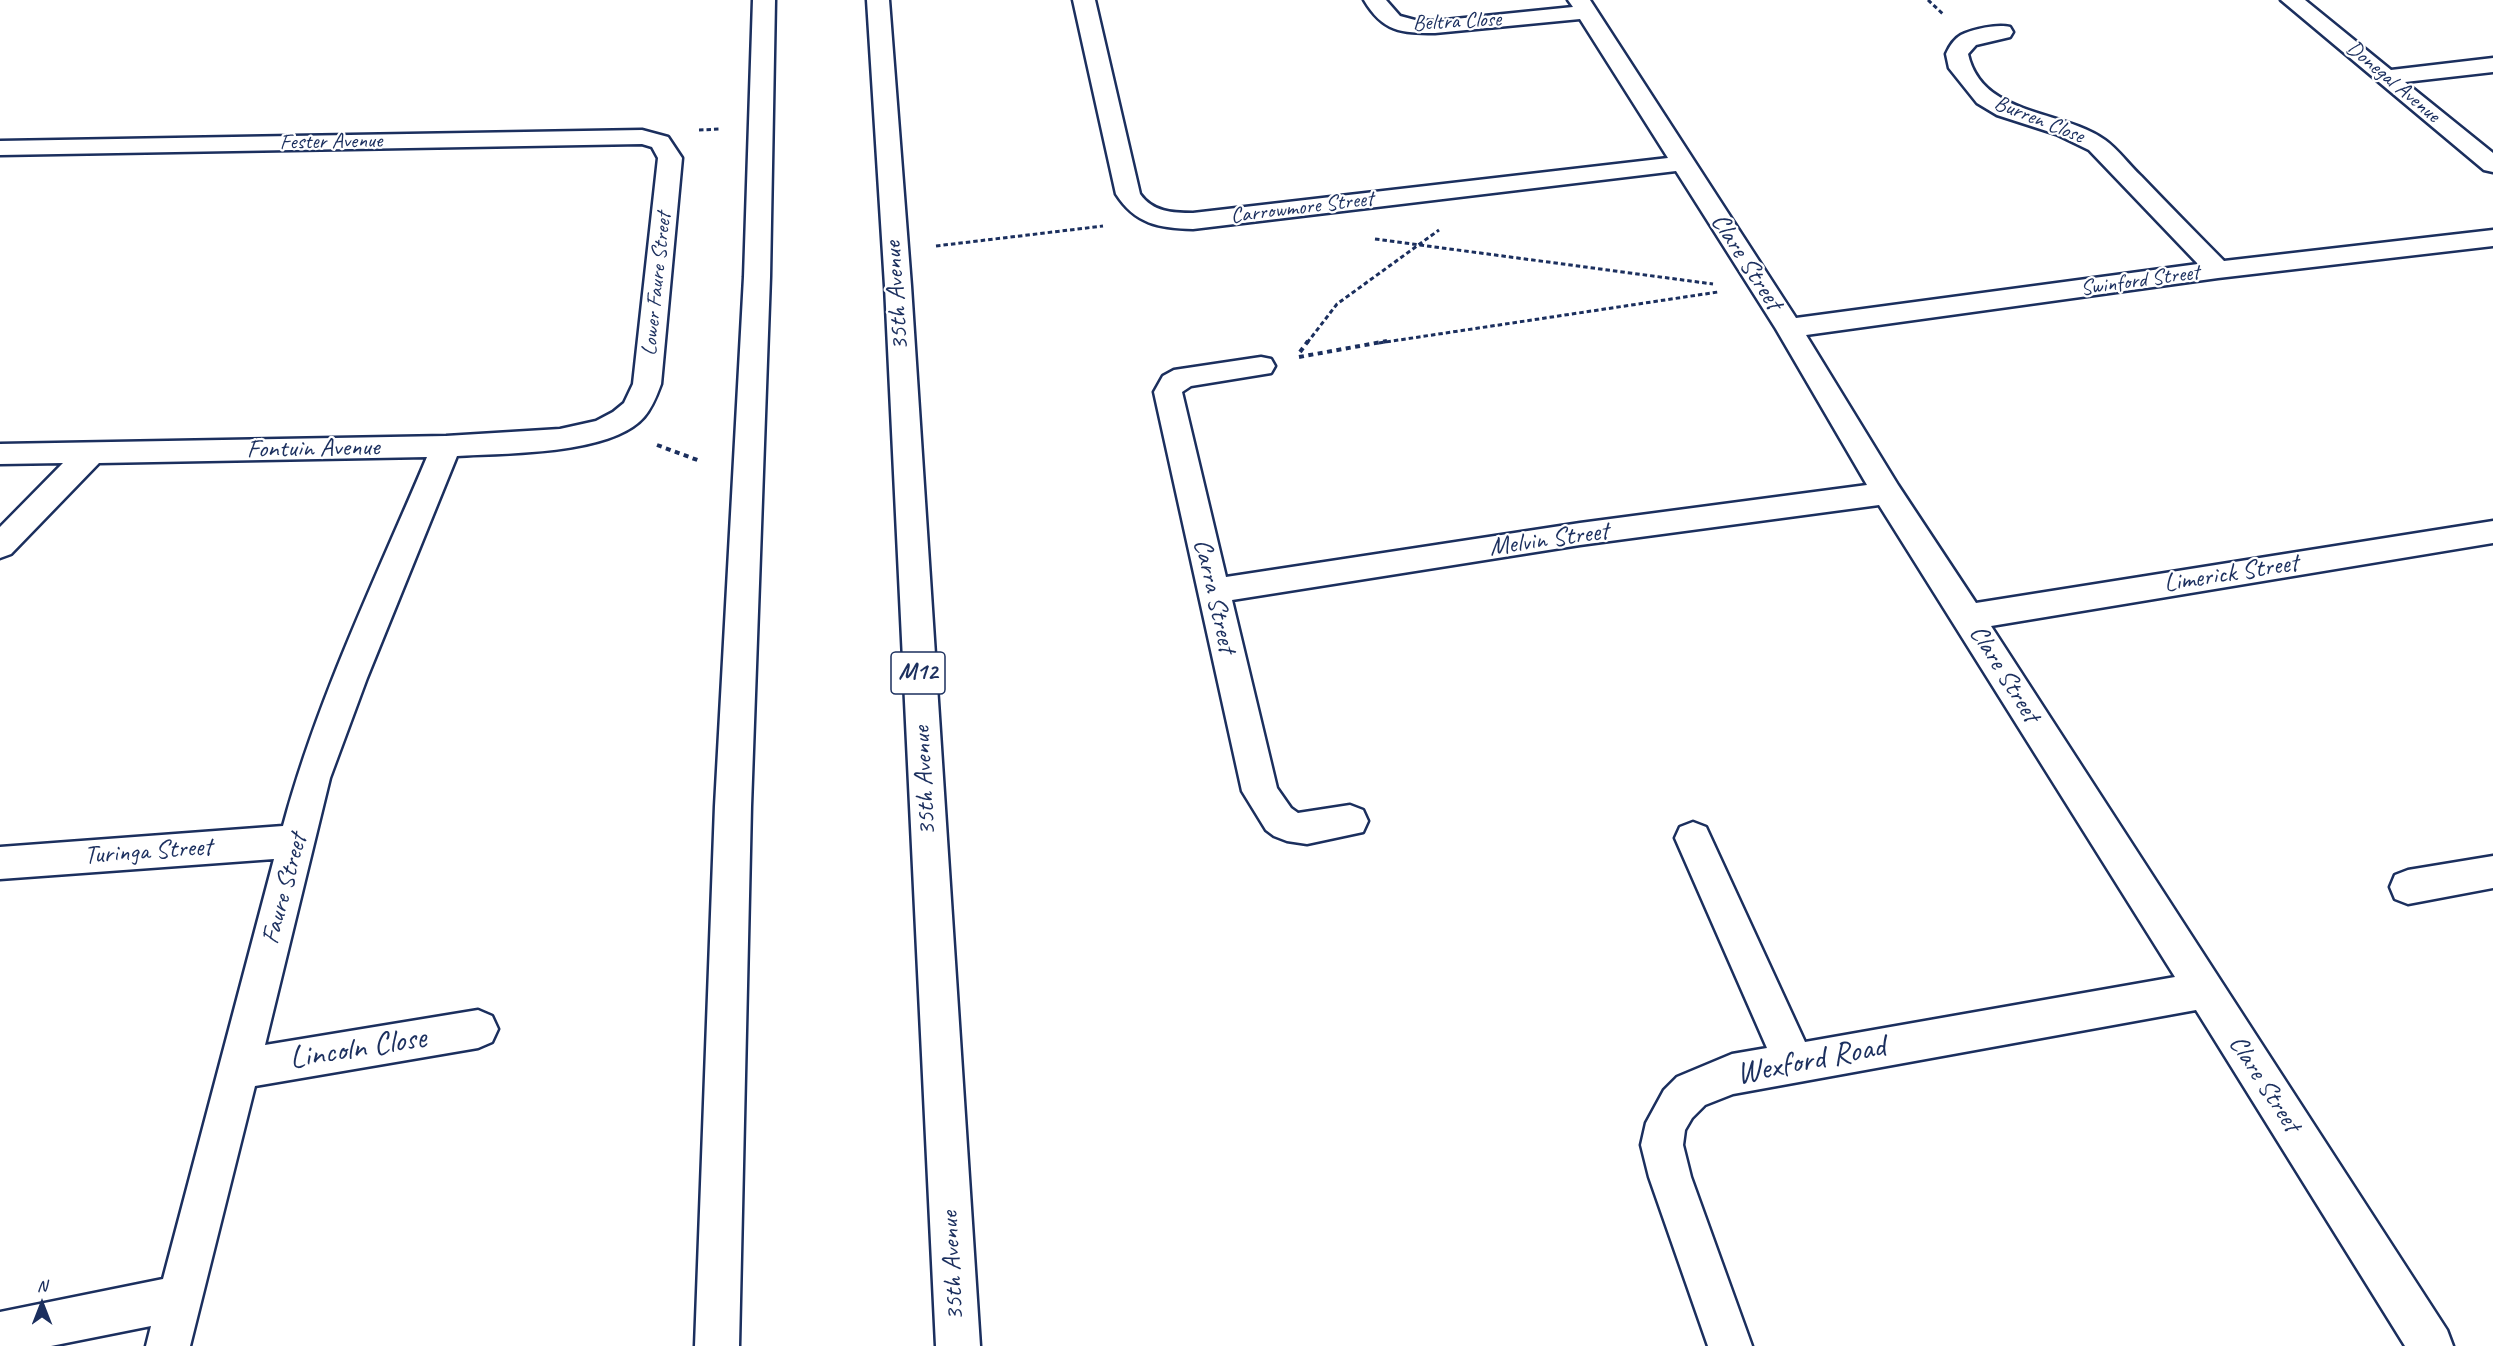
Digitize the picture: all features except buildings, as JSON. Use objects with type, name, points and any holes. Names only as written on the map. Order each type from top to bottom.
[{"type":"street","points":[[717,1346],[732,818],[757,277],[764,0]]},
{"type":"street","name":"35th Avenue","points":[[878,0],[898,286],[958,1346]]},
{"type":"street","name":"Carrowmore Street","points":[[1084,0],[1128,194],[1138,208],[1154,217],[1193,221],[1683,163]]},
{"type":"street","name":"Beltra Close","points":[[1376,0],[1382,15],[1391,21],[1417,27],[1435,27],[1583,6]]},
{"type":"street","name":"Donegal Avenue","points":[[2292,0],[2493,165]]},
{"type":"street","name":"Clare Street","points":[[1583,6],[1788,328],[1887,493],[2431,1346]]},
{"type":"street","name":"Burren Close","points":[[2002,32],[1968,40],[1960,47],[1957,54],[1960,68],[1985,98],[2005,110],[2075,133],[2097,145],[2218,270]]},
{"type":"street","points":[[2388,77],[2493,65]]},
{"type":"street","name":"Fester Avenue","points":[[0,148],[642,137],[662,142]]},
{"type":"street","name":"Lower Faure Street","points":[[623,419],[634,410],[647,384],[670,158],[668,149],[662,142]]},
{"type":"street","name":"Swinford Street","points":[[1788,328],[2218,270],[2493,238]]},
{"type":"street","name":"Carra Street","points":[[1261,366],[1184,377],[1173,383],[1168,392],[1260,791],[1270,811],[1285,827],[1299,830],[1350,821]]},
{"type":"street","name":"Fontuin Avenue","points":[[0,454],[446,446],[560,439],[604,429],[623,419]]},
{"type":"street","name":"Faure Street","points":[[168,1346],[314,778],[350,678],[446,446]]},
{"type":"street","points":[[0,546],[90,453]]},
{"type":"street","name":"Melvin Street","points":[[1213,591],[1580,534],[1887,493]]},
{"type":"street","name":"Limerick Street","points":[[1968,617],[2493,532]]},
{"type":"street","points":[[1693,838],[1794,1063]]},
{"type":"street","name":"Turinga Street","points":[[0,863],[297,841]]},
{"type":"street","points":[[2408,887],[2493,872]]},
{"type":"street","name":"Wexford Road","points":[[1731,1346],[1670,1177],[1662,1145],[1666,1123],[1678,1104],[1691,1091],[1732,1074],[2204,990]]},
{"type":"street","name":"Lincoln Close","points":[[238,1069],[478,1029]]},
{"type":"street","points":[[0,1334],[180,1299]]},
{"type":"path","points":[[1447,224],[1336,304],[1296,358],[1440,332],[1725,291]]},
{"type":"path","points":[[936,246],[1111,225]]},
{"type":"path","points":[[1371,238],[1722,285]]}]
